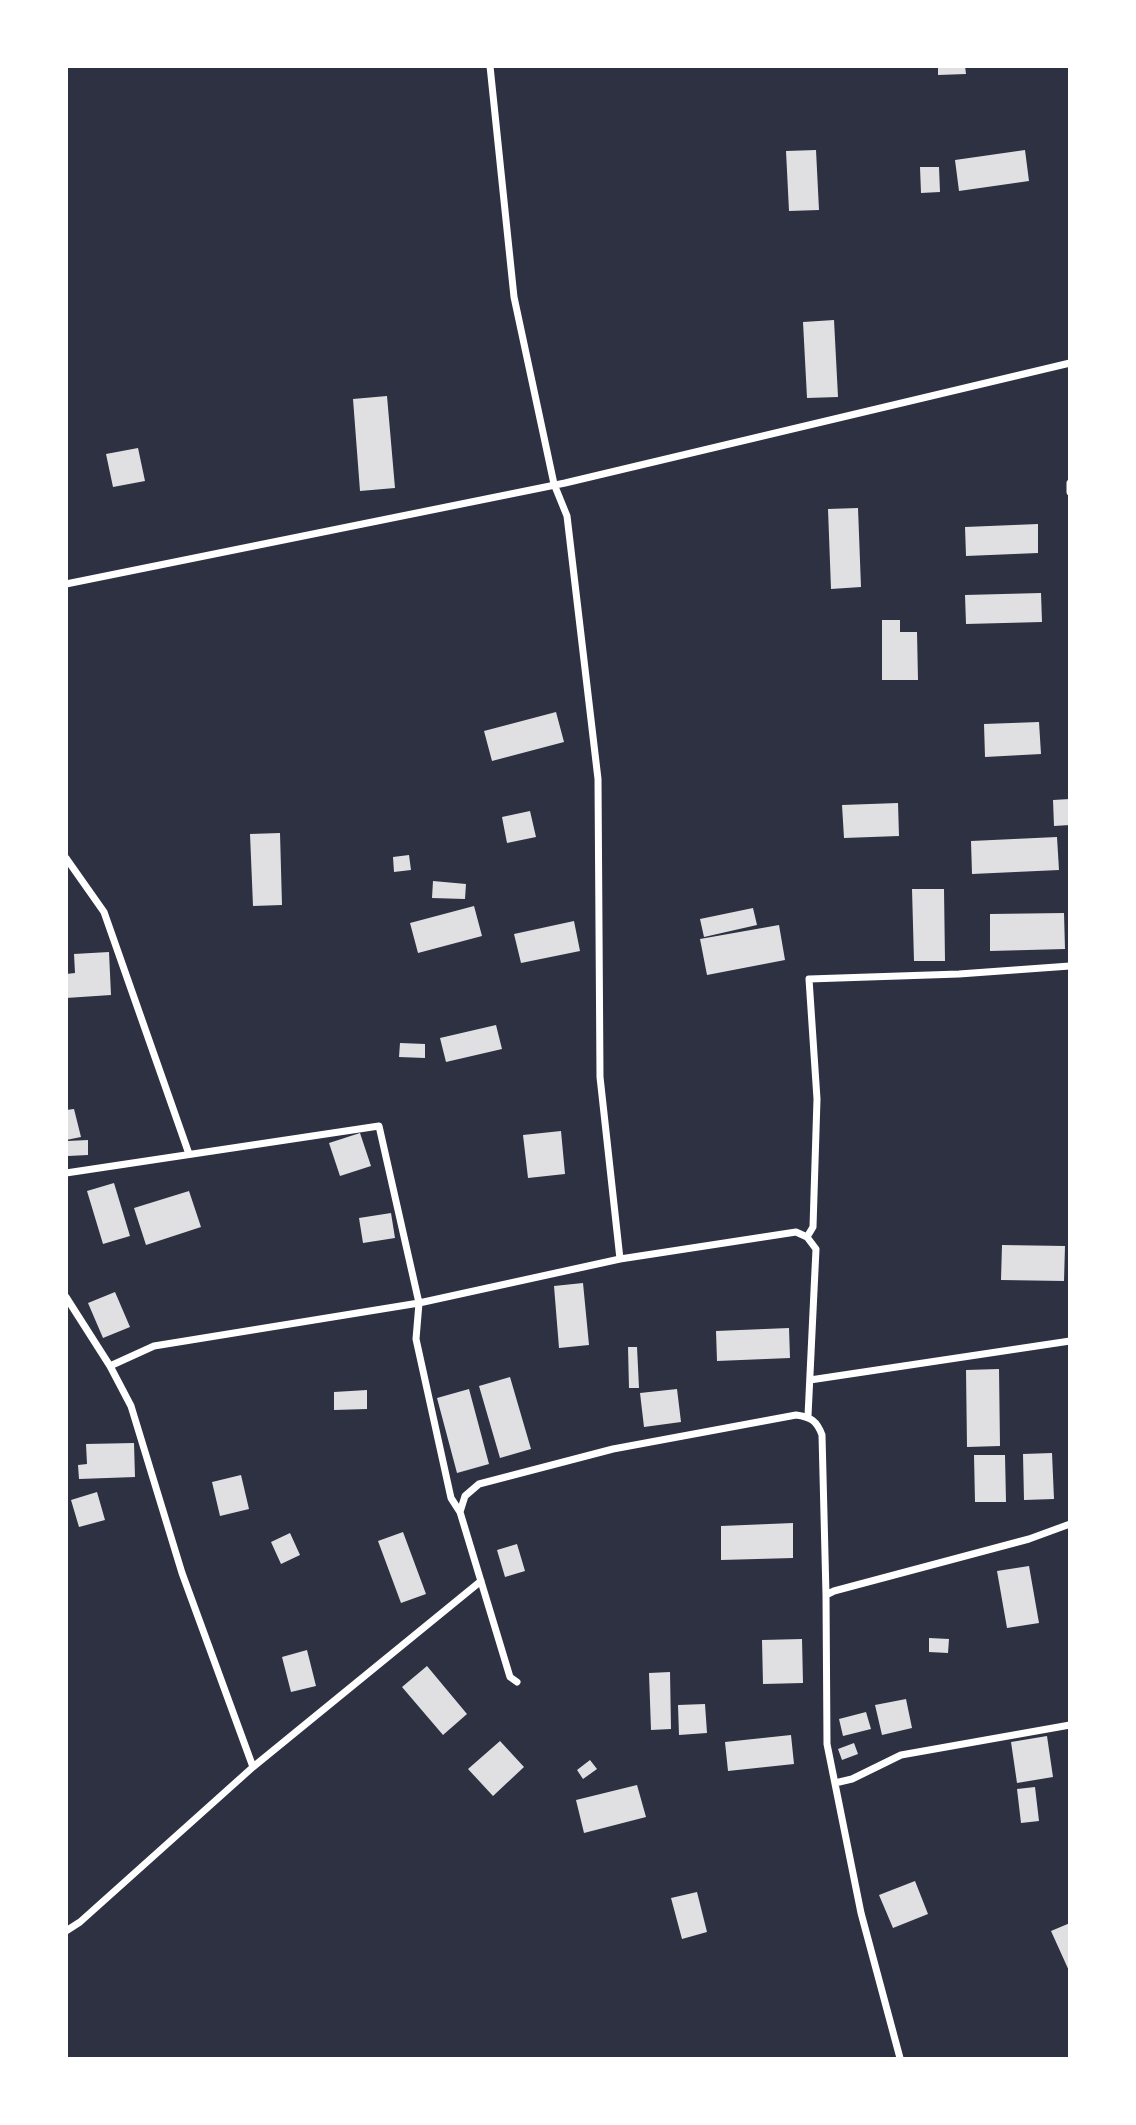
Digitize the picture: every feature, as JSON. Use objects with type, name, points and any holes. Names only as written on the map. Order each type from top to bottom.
[{"type":"street","points":[[490,66],[514,297],[554,484],[567,516],[598,779],[600,1077],[620,1259]]},
{"type":"street","points":[[66,584],[554,484],[1069,363],[1069,372]]},
{"type":"street","points":[[1069,484],[1069,492]]},
{"type":"street","points":[[66,858],[104,912],[189,1154]]},
{"type":"street","points":[[807,1237],[813,1227],[817,1100],[809,979],[959,974],[1069,966]]},
{"type":"street","points":[[66,1173],[379,1126],[419,1303],[416,1339],[452,1499],[460,1512],[510,1677],[517,1682]]},
{"type":"street","points":[[110,1366],[154,1346],[419,1303],[620,1259],[796,1232],[807,1237],[816,1249],[808,1416]]},
{"type":"street","points":[[66,1297],[110,1366],[131,1406],[182,1573],[253,1767]]},
{"type":"street","points":[[810,1380],[1069,1341]]},
{"type":"street","points":[[460,1512],[465,1496],[479,1484],[613,1449],[796,1415],[808,1416],[818,1424],[822,1435],[827,1744],[861,1913],[900,2059]]},
{"type":"street","points":[[826,1595],[1029,1539],[1069,1524]]},
{"type":"street","points":[[66,1931],[80,1922],[253,1767],[481,1581]]},
{"type":"street","points":[[835,1783],[852,1779],[901,1755],[1069,1725]]},
{"type":"building","points":[[938,66],[965,66],[966,74],[938,75]]},
{"type":"building","points":[[816,150],[819,210],[789,211],[786,151]]},
{"type":"building","points":[[1025,150],[1029,181],[959,191],[955,160]]},
{"type":"building","points":[[920,167],[939,167],[940,192],[921,193]]},
{"type":"building","points":[[834,320],[838,397],[807,398],[803,322]]},
{"type":"building","points":[[387,396],[395,488],[360,491],[353,399]]},
{"type":"building","points":[[138,448],[145,481],[113,487],[106,454]]},
{"type":"building","points":[[858,508],[861,587],[831,589],[828,509]]},
{"type":"building","points":[[1038,524],[1038,553],[966,556],[965,527]]},
{"type":"building","points":[[1041,593],[1042,622],[966,624],[965,595]]},
{"type":"building","points":[[882,620],[900,620],[900,632],[917,632],[918,680],[882,680]]},
{"type":"building","points":[[556,712],[564,742],[492,761],[484,731]]},
{"type":"building","points":[[1039,722],[1041,754],[985,757],[984,724]]},
{"type":"building","points":[[1070,799],[1070,825],[1054,826],[1053,800]]},
{"type":"building","points":[[898,803],[899,836],[844,838],[842,805]]},
{"type":"building","points":[[530,811],[536,837],[507,843],[502,817]]},
{"type":"building","points":[[280,833],[282,905],[253,906],[250,834]]},
{"type":"building","points":[[1057,837],[1059,870],[972,874],[971,841]]},
{"type":"building","points":[[409,855],[411,870],[394,872],[393,857]]},
{"type":"building","points":[[433,881],[466,884],[465,899],[432,898]]},
{"type":"building","points":[[912,889],[944,889],[945,961],[914,961]]},
{"type":"building","points":[[474,906],[482,936],[418,953],[410,923]]},
{"type":"building","points":[[753,908],[757,925],[704,937],[700,919]]},
{"type":"building","points":[[1064,913],[1065,949],[990,951],[990,914]]},
{"type":"building","points":[[574,921],[580,951],[521,963],[514,934]]},
{"type":"building","points":[[779,925],[785,960],[707,975],[700,939]]},
{"type":"building","points":[[109,952],[111,995],[66,998],[66,974],[75,973],[74,954]]},
{"type":"building","points":[[496,1025],[502,1049],[446,1062],[440,1038]]},
{"type":"building","points":[[400,1043],[425,1044],[425,1058],[399,1057]]},
{"type":"building","points":[[74,1109],[81,1137],[66,1140],[66,1110]]},
{"type":"building","points":[[561,1131],[565,1174],[528,1178],[523,1135]]},
{"type":"building","points":[[360,1133],[371,1166],[340,1176],[329,1143]]},
{"type":"building","points":[[88,1140],[88,1155],[68,1156],[67,1141]]},
{"type":"building","points":[[114,1183],[130,1236],[103,1244],[87,1191]]},
{"type":"building","points":[[189,1191],[201,1227],[146,1245],[134,1208]]},
{"type":"building","points":[[391,1213],[395,1238],[363,1243],[359,1218]]},
{"type":"building","points":[[1002,1245],[1065,1246],[1064,1281],[1001,1280]]},
{"type":"building","points":[[583,1283],[589,1345],[559,1348],[554,1286]]},
{"type":"building","points":[[115,1292],[130,1327],[103,1338],[88,1303]]},
{"type":"building","points":[[789,1328],[790,1358],[717,1361],[716,1331]]},
{"type":"building","points":[[628,1347],[637,1347],[639,1388],[629,1388]]},
{"type":"building","points":[[999,1369],[1000,1446],[967,1447],[966,1370]]},
{"type":"building","points":[[510,1377],[531,1449],[500,1458],[479,1386]]},
{"type":"building","points":[[469,1389],[489,1464],[457,1473],[437,1398]]},
{"type":"building","points":[[677,1389],[681,1422],[644,1427],[640,1393]]},
{"type":"building","points":[[367,1390],[367,1409],[334,1410],[334,1392]]},
{"type":"building","points":[[134,1443],[135,1477],[79,1479],[78,1465],[87,1464],[86,1444]]},
{"type":"building","points":[[1052,1453],[1054,1499],[1024,1500],[1023,1454]]},
{"type":"building","points":[[974,1455],[1005,1455],[1006,1502],[975,1502]]},
{"type":"building","points":[[241,1475],[249,1509],[220,1516],[212,1482]]},
{"type":"building","points":[[97,1492],[105,1520],[79,1527],[71,1500]]},
{"type":"building","points":[[793,1523],[793,1558],[721,1560],[721,1526]]},
{"type":"building","points":[[403,1532],[426,1594],[401,1603],[378,1541]]},
{"type":"building","points":[[290,1533],[300,1555],[281,1564],[271,1542]]},
{"type":"building","points":[[517,1544],[525,1571],[505,1577],[497,1550]]},
{"type":"building","points":[[1029,1566],[1039,1623],[1007,1628],[997,1571]]},
{"type":"building","points":[[929,1638],[949,1639],[948,1653],[929,1652]]},
{"type":"building","points":[[802,1639],[803,1683],[763,1684],[762,1640]]},
{"type":"building","points":[[307,1650],[316,1686],[291,1692],[282,1657]]},
{"type":"building","points":[[427,1666],[467,1714],[443,1735],[402,1687]]},
{"type":"building","points":[[670,1672],[671,1729],[651,1730],[649,1673]]},
{"type":"building","points":[[906,1699],[912,1728],[882,1735],[875,1705]]},
{"type":"building","points":[[705,1704],[707,1733],[679,1735],[678,1705]]},
{"type":"building","points":[[866,1712],[871,1729],[843,1736],[839,1719]]},
{"type":"building","points":[[791,1735],[794,1764],[728,1771],[725,1742]]},
{"type":"building","points":[[1047,1736],[1053,1777],[1017,1783],[1011,1742]]},
{"type":"building","points":[[500,1741],[524,1767],[493,1796],[468,1769]]},
{"type":"building","points":[[854,1743],[858,1754],[842,1760],[838,1749]]},
{"type":"building","points":[[590,1760],[597,1769],[583,1779],[577,1770]]},
{"type":"building","points":[[637,1785],[646,1817],[584,1833],[576,1800]]},
{"type":"building","points":[[1035,1787],[1039,1821],[1021,1823],[1017,1789]]},
{"type":"building","points":[[915,1881],[928,1914],[893,1928],[879,1895]]},
{"type":"building","points":[[697,1892],[707,1932],[682,1939],[671,1898]]},
{"type":"building","points":[[1070,1923],[1070,1973],[1051,1931]]}]
